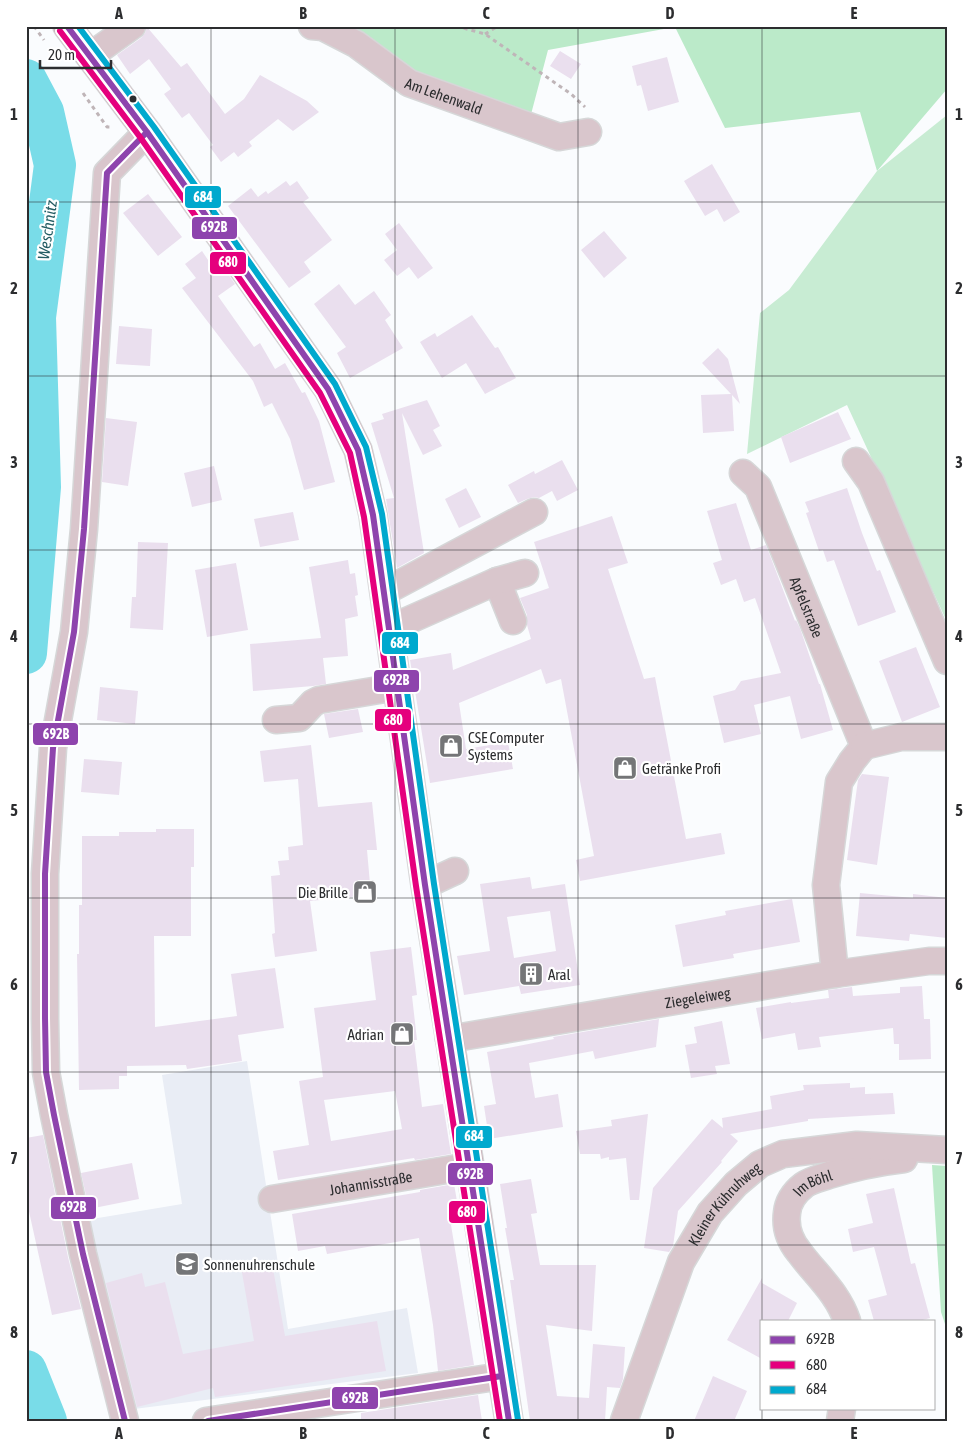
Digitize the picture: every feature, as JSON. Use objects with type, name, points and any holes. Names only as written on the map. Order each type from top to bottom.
[{"type":"main road","points":[[67,26],[147,132],[328,389],[358,450],[373,515],[425,885],[509,1421]]},
{"type":"street","points":[[90,56],[132,26]]},
{"type":"street","name":"Am Lehenwald","points":[[312,26],[323,27],[356,44],[409,84],[559,138],[588,132]]},
{"type":"street","points":[[126,1421],[83,1254],[46,1072],[45,874],[53,748],[74,632],[84,529],[107,173],[147,132]]},
{"type":"street","points":[[856,461],[871,482],[947,661]]},
{"type":"street","name":"Apfelstraße","points":[[743,473],[758,487],[864,746]]},
{"type":"street","points":[[384,592],[534,512]]},
{"type":"street","points":[[389,629],[497,581],[525,573]]},
{"type":"street","points":[[497,581],[513,621]]},
{"type":"street","points":[[276,720],[299,718],[318,700],[397,687]]},
{"type":"street","points":[[835,974],[826,885],[839,782],[864,746],[900,737],[947,737]]},
{"type":"street","points":[[425,885],[455,871]]},
{"type":"street","name":"Ziegeleiweg","points":[[449,1039],[835,974],[930,961],[947,961]]},
{"type":"street","name":"Kleiner Kühruhweg","points":[[624,1421],[681,1262],[710,1213],[736,1184],[760,1164],[783,1154],[857,1145],[947,1151]]},
{"type":"street","name":"Im Böhl","points":[[847,1320],[842,1306],[793,1244],[786,1220],[791,1198],[806,1184],[853,1167],[947,1151]]},
{"type":"street","name":"Johannisstraße","points":[[272,1199],[470,1166]]},
{"type":"street","points":[[206,1421],[502,1376]]},
{"type":"path","points":[[456,26],[485,34],[570,94],[593,114],[595,123],[588,132]]},
{"type":"path","points":[[485,34],[498,26]]},
{"type":"path","points":[[758,26],[770,26]]},
{"type":"shaded area","name":"Sonnenuhrenschule","points":[[247,1061],[288,1329],[407,1308],[418,1373],[134,1409],[86,1220],[182,1204],[162,1075]]},
{"type":"green space","points":[[326,26],[947,26],[947,89],[877,171],[860,112],[725,128],[675,27],[548,50],[525,137]]},
{"type":"green space","points":[[947,115],[947,622],[847,405],[747,454],[760,313],[789,290],[877,171]]},
{"type":"green space","points":[[932,1165],[947,1166],[947,1330],[941,1312]]},
{"type":"building","points":[[147,27],[181,67],[187,63],[225,114],[244,99],[260,75],[307,101],[319,112],[293,131],[278,119],[249,142],[252,146],[238,157],[234,152],[221,162],[210,147],[213,145],[189,113],[182,118],[164,94],[171,89],[149,59],[130,74],[117,55],[141,38]]},
{"type":"building","points":[[560,51],[581,64],[571,79],[550,66]]},
{"type":"building","points":[[667,57],[679,102],[648,111],[641,85],[637,86],[632,66]]},
{"type":"building","points":[[712,164],[740,212],[724,222],[717,209],[705,216],[684,181]]},
{"type":"building","points":[[286,181],[290,186],[297,181],[309,198],[303,202],[332,240],[304,262],[311,272],[289,288],[228,206],[251,188],[258,197],[266,191],[268,194]]},
{"type":"building","points":[[148,194],[182,237],[158,256],[123,213]]},
{"type":"building","points":[[399,223],[433,268],[418,279],[409,267],[397,276],[384,260],[397,250],[385,234]]},
{"type":"building","points":[[604,231],[627,258],[604,278],[581,250]]},
{"type":"building","points":[[202,251],[212,266],[219,261],[235,284],[218,296],[254,347],[260,343],[275,369],[285,363],[302,393],[305,392],[319,421],[335,482],[304,490],[290,439],[272,403],[264,407],[253,381],[182,288],[196,278],[185,264]]},
{"type":"building","points":[[339,284],[355,305],[374,291],[391,315],[385,320],[403,348],[350,378],[337,353],[346,347],[314,304]]},
{"type":"building","points":[[472,315],[495,348],[498,347],[516,378],[485,394],[466,363],[442,378],[420,342],[435,333],[437,337]]},
{"type":"building","points":[[119,326],[152,329],[150,366],[116,364]]},
{"type":"building","points":[[718,348],[728,359],[740,404],[732,395],[734,431],[703,433],[701,395],[731,394],[702,363]]},
{"type":"building","points":[[427,400],[440,426],[433,430],[442,446],[423,455],[402,413],[424,553],[397,568],[386,499],[394,498],[371,423],[384,419],[382,414]]},
{"type":"building","points":[[838,412],[851,439],[790,463],[781,437]]},
{"type":"building","points":[[106,418],[137,422],[128,486],[102,482]]},
{"type":"building","points":[[562,460],[578,490],[557,501],[552,491],[539,498],[534,497],[518,503],[508,485],[534,471],[535,474]]},
{"type":"building","points":[[214,466],[222,500],[192,507],[184,473]]},
{"type":"building","points":[[466,488],[481,517],[459,528],[445,499]]},
{"type":"building","points":[[847,488],[877,571],[880,570],[896,612],[858,626],[834,560],[827,562],[823,550],[819,551],[806,513],[809,512],[805,502]]},
{"type":"building","points":[[736,503],[751,550],[766,545],[795,621],[800,628],[820,684],[833,730],[801,739],[790,696],[754,705],[761,734],[724,743],[713,696],[735,690],[741,681],[781,673],[755,598],[744,602],[736,579],[721,585],[713,563],[722,560],[707,511]]},
{"type":"building","points":[[293,512],[299,540],[260,547],[254,519]]},
{"type":"building","points":[[612,516],[628,563],[608,569],[644,679],[655,677],[686,839],[721,833],[725,854],[580,881],[576,860],[594,856],[561,679],[546,684],[541,669],[459,703],[466,749],[508,742],[513,769],[430,783],[410,660],[451,653],[453,670],[531,639],[527,625],[527,615],[520,598],[549,588],[534,542]]},
{"type":"building","points":[[138,542],[168,543],[163,630],[130,628],[132,597],[136,597]]},
{"type":"building","points":[[348,560],[350,574],[355,573],[358,595],[355,596],[358,616],[345,619],[348,656],[323,658],[326,684],[253,691],[250,644],[321,638],[309,567]]},
{"type":"building","points":[[236,563],[248,630],[207,637],[195,570]]},
{"type":"building","points":[[916,647],[940,707],[902,722],[879,661]]},
{"type":"building","points":[[100,687],[138,691],[135,724],[97,720]]},
{"type":"building","points":[[358,709],[363,732],[329,738],[324,714]]},
{"type":"building","points":[[311,745],[318,807],[372,802],[377,850],[367,850],[371,895],[310,901],[317,951],[275,957],[272,934],[275,933],[271,876],[280,875],[278,861],[289,860],[288,847],[303,845],[298,779],[264,782],[260,751]]},
{"type":"building","points":[[84,759],[122,762],[119,795],[81,792]]},
{"type":"building","points":[[862,774],[889,777],[877,865],[847,860],[858,780]]},
{"type":"building","points":[[156,829],[194,829],[194,867],[191,867],[191,936],[154,936],[155,1027],[237,1016],[231,974],[275,968],[284,1028],[238,1035],[242,1061],[187,1069],[186,1065],[127,1066],[127,1076],[119,1076],[119,1089],[79,1090],[77,954],[79,954],[79,905],[82,905],[82,836],[119,836],[119,832],[156,832]]},
{"type":"building","points":[[530,877],[532,889],[565,884],[580,985],[521,994],[519,986],[464,995],[457,956],[490,951],[480,884]],"holes":[[[550,911],[556,951],[514,958],[507,917]]]},
{"type":"building","points":[[860,893],[913,898],[913,894],[947,898],[947,938],[910,934],[909,941],[856,936]]},
{"type":"building","points":[[792,899],[800,942],[733,954],[734,958],[683,967],[675,925],[726,915],[725,911]]},
{"type":"building","points":[[411,947],[417,995],[412,996],[417,1040],[414,1040],[422,1107],[443,1104],[451,1154],[415,1160],[414,1158],[278,1180],[273,1151],[309,1145],[299,1081],[323,1077],[314,1008],[376,1000],[370,952]],"holes":[[[395,1091],[402,1129],[331,1141],[324,1100]]]},
{"type":"building","points":[[922,986],[924,1019],[930,1019],[931,1059],[899,1060],[899,1044],[894,1044],[893,1028],[819,1037],[821,1047],[798,1050],[795,1033],[762,1039],[756,1008],[829,998],[828,990],[852,987],[853,996],[900,993],[900,987]]},
{"type":"building","points":[[659,1019],[656,1047],[595,1059],[593,1051],[529,1063],[535,1098],[558,1094],[563,1127],[489,1139],[484,1106],[496,1104],[487,1052],[554,1039],[553,1037]]},
{"type":"building","points":[[722,1021],[730,1064],[715,1066],[717,1074],[691,1078],[685,1045],[697,1043],[694,1027]]},
{"type":"building","points":[[850,1083],[850,1088],[865,1087],[865,1094],[893,1093],[895,1114],[808,1119],[808,1121],[730,1134],[738,1141],[722,1162],[678,1211],[673,1246],[669,1252],[644,1248],[653,1188],[712,1119],[723,1128],[722,1118],[772,1109],[770,1096],[804,1090],[803,1085]]},
{"type":"building","points":[[648,1114],[639,1200],[630,1200],[626,1158],[609,1160],[609,1157],[601,1159],[600,1154],[580,1154],[576,1131],[612,1126],[611,1120]]},
{"type":"building","points":[[43,1135],[68,1257],[81,1309],[52,1315],[26,1198],[26,1138]]},
{"type":"building","points":[[132,1163],[139,1199],[89,1209],[81,1173]]},
{"type":"building","points":[[531,1179],[537,1213],[531,1214],[540,1265],[596,1265],[592,1331],[546,1325],[557,1396],[589,1398],[593,1344],[625,1347],[623,1379],[620,1388],[607,1387],[605,1421],[530,1421],[510,1280],[514,1280],[500,1184]]},
{"type":"building","points":[[454,1184],[461,1224],[451,1225],[474,1365],[438,1371],[433,1325],[419,1238],[327,1254],[325,1246],[298,1251],[292,1214],[420,1192],[420,1190]]},
{"type":"building","points":[[894,1188],[911,1264],[915,1263],[930,1318],[923,1320],[874,1320],[868,1300],[887,1295],[874,1247],[853,1252],[848,1229],[873,1223],[866,1194]]},
{"type":"building","points":[[272,1263],[285,1336],[377,1321],[386,1371],[215,1397],[213,1388],[137,1407],[106,1283],[142,1273],[145,1287],[165,1282],[183,1354],[254,1341],[241,1267]]},
{"type":"building","points":[[762,1278],[762,1283],[797,1303],[788,1320],[760,1320],[760,1358],[727,1340]]},
{"type":"building","points":[[713,1376],[747,1391],[734,1421],[694,1421]]},
{"type":"building","points":[[478,1395],[482,1421],[361,1421],[361,1413]]},
{"type":"waterway","name":"Weschnitz","points":[[26,80],[43,112],[55,165],[35,317],[40,487],[26,653]]},
{"type":"waterway","name":"Weschnitz","points":[[26,1371],[46,1421]]},
{"type":"transit line","name":"692B","points":[[67,26],[147,132],[328,389],[358,450],[373,515],[425,885],[509,1421]]},
{"type":"transit line","name":"684","points":[[78,26],[154,127],[335,384],[366,447],[382,514],[434,884],[518,1420]]},
{"type":"transit line","name":"680","points":[[60,31],[140,137],[320,393],[350,453],[364,517],[416,886],[500,1421]]},
{"type":"transit line","name":"692B","points":[[125,1421],[83,1254],[46,1072],[45,874],[53,748],[74,632],[84,529],[107,173],[147,132]]},
{"type":"transit line","name":"692B","points":[[208,1421],[502,1376]]},
{"type":"place","name":"CSE Computer Systems","points":[[451,746]]},
{"type":"place","name":"Getränke Profi","points":[[625,768]]},
{"type":"place","name":"Die Brille","points":[[365,892]]},
{"type":"place","name":"Aral","points":[[531,974]]},
{"type":"place","name":"Adrian","points":[[402,1034]]},
{"type":"place","name":"Sonnenuhrenschule","points":[[187,1264]]}]
